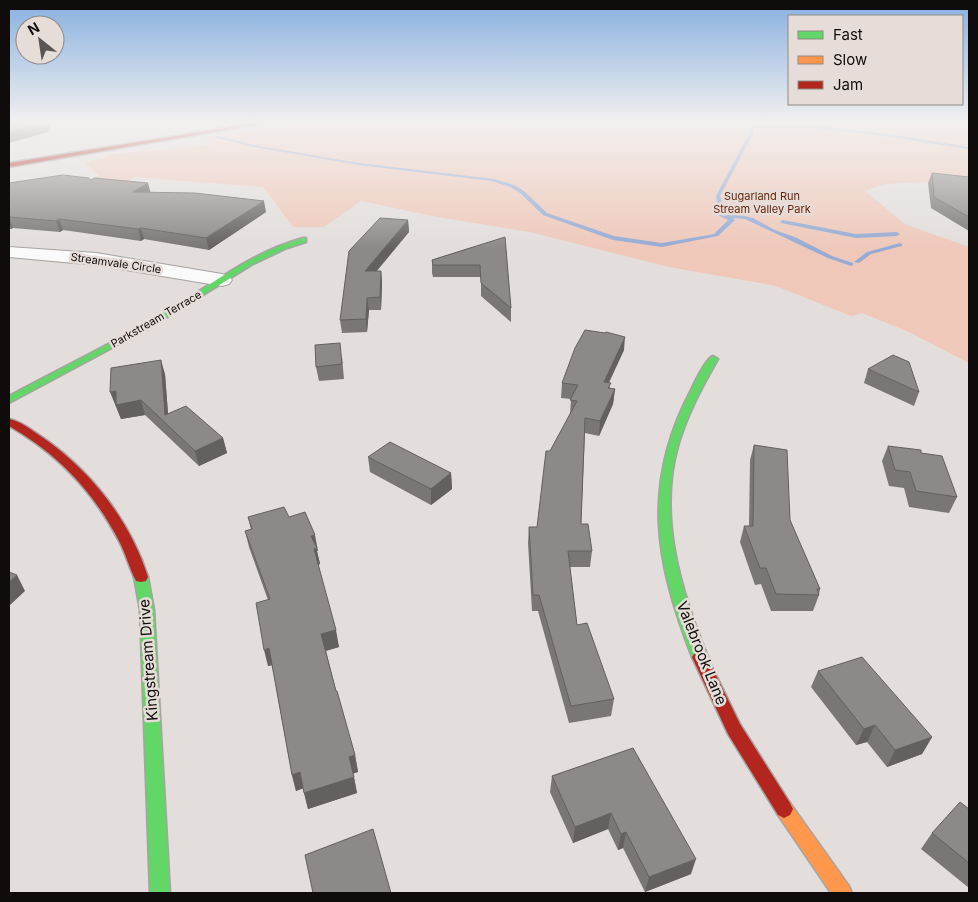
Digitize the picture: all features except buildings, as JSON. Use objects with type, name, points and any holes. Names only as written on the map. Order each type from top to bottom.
[{"type":"street","name":"Parkstream Terrace","points":[[9,400],[169,314],[269,250],[303,240]]},
{"type":"street","name":"Streamvale Circle","points":[[9,252],[96,259],[222,280]]},
{"type":"street","name":"Valebrook Lane","points":[[713,360],[686,408],[673,439],[666,475],[664,518],[671,568],[686,622],[716,695],[765,782],[842,893]]},
{"type":"street","name":"Kingstream Drive","points":[[9,422],[56,450],[90,482],[114,515],[137,565],[147,610],[160,893]]},
{"type":"green space","name":"Sugarland Run Stream Valley Park","points":[[88,165],[969,165],[969,181],[885,184],[865,191],[905,224],[969,247],[969,363],[909,332],[862,313],[851,316],[776,286],[669,267],[530,232],[437,217],[361,201],[324,227],[293,227],[263,187],[135,177],[72,212],[39,211],[99,176]]},
{"type":"waterway","points":[[368,165],[492,180],[512,186],[522,192],[545,214],[613,238],[662,245],[716,235],[732,220],[719,214],[721,209],[718,196],[734,165]]},
{"type":"waterway","points":[[726,217],[751,219],[830,257],[851,264]]},
{"type":"waterway","points":[[783,222],[856,236],[897,234]]},
{"type":"waterway","points":[[857,262],[869,253],[900,245]]},
{"type":"traffic: fast","points":[[9,400],[110,347],[267,254],[303,240]]},
{"type":"traffic: fast","points":[[700,657],[683,610],[670,560],[664,509],[665,484],[672,447],[693,396],[713,359]]},
{"type":"traffic: fast","points":[[141,577],[147,610],[160,893]]},
{"type":"traffic: slow","points":[[784,809],[842,893]]},
{"type":"traffic: jam","points":[[9,422],[45,444],[76,470],[90,485],[114,519],[138,567],[141,577]]},
{"type":"traffic: jam","points":[[700,657],[734,729],[784,809]]}]
